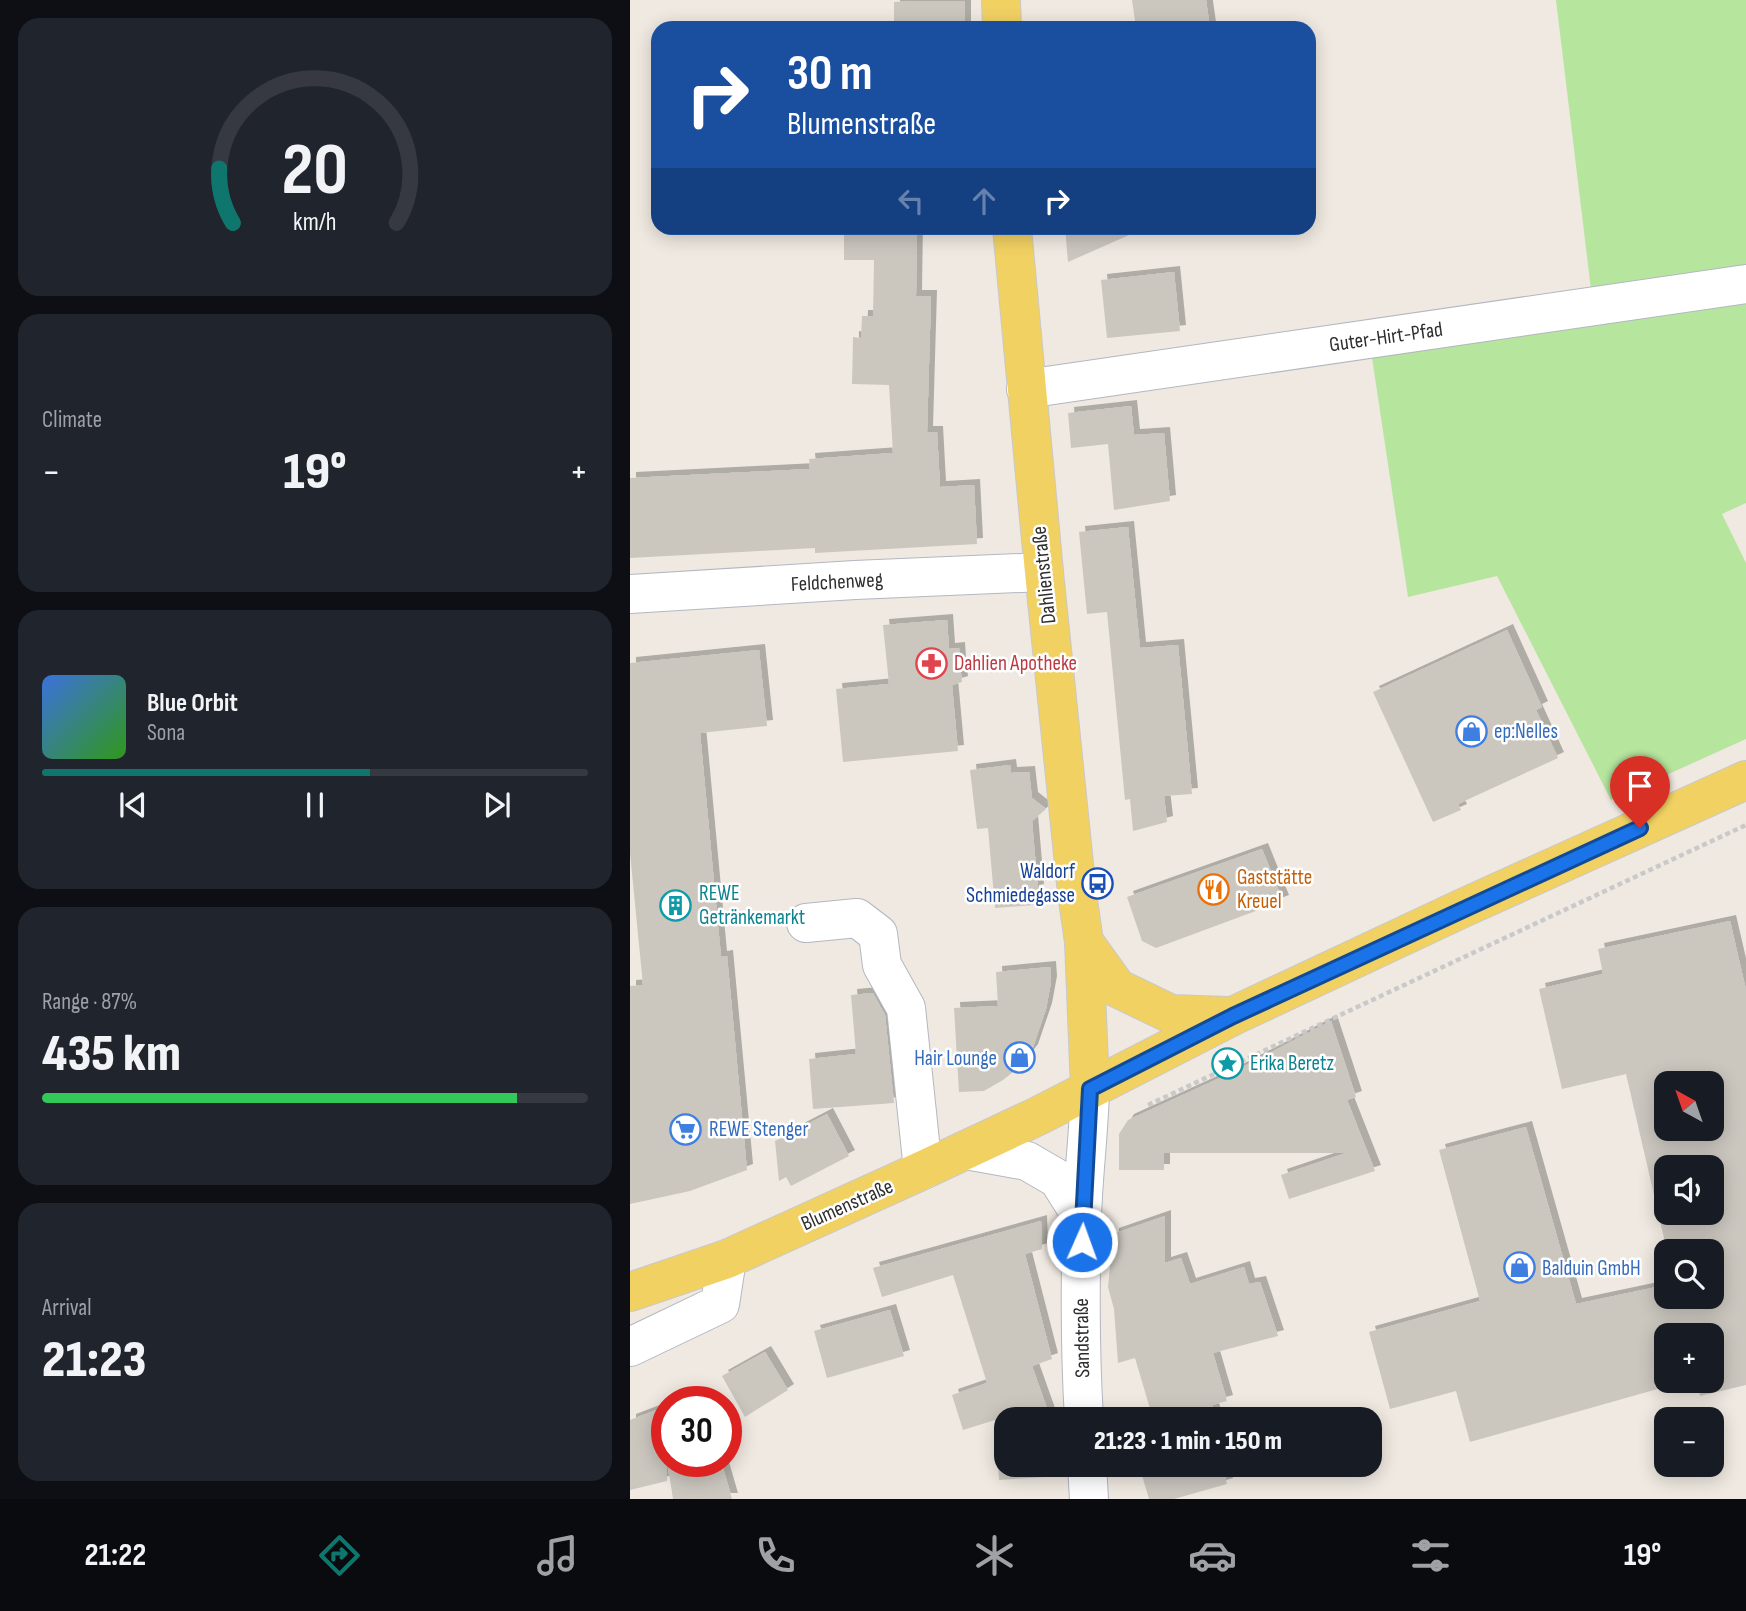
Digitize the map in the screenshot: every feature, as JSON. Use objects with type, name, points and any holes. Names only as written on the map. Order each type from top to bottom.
[{"type":"main road","points":[[1001,0],[1002,21]]},
{"type":"main road","name":"Dahlienstraße","points":[[1013,235],[1044,572],[1084,942],[1090,1089]]},
{"type":"main road","name":"Blumenstraße","points":[[630,1292],[727,1259],[923,1170],[1233,1016],[1746,780]]},
{"type":"main road","points":[[1084,942],[1117,988],[1171,1014],[1233,1016]]},
{"type":"street","name":"Guter-Hirt-Pfad","points":[[1026,389],[1746,284]]},
{"type":"street","name":"Feldchenweg","points":[[630,594],[1044,572]]},
{"type":"street","points":[[806,923],[858,918],[878,934],[882,965],[906,1008],[923,1170]]},
{"type":"street","name":"Sandstraße","points":[[1083,1407],[1082,1217],[1090,1089]]},
{"type":"street","points":[[966,1150],[1027,1161],[1058,1179],[1082,1217]]},
{"type":"street","points":[[630,1347],[720,1304],[727,1259]]},
{"type":"street","points":[[1088,1477],[1089,1499]]},
{"type":"path","points":[[1089,1133],[1746,825]]},
{"type":"green space","points":[[1556,0],[1746,0],[1746,275],[1592,298]]},
{"type":"green space","points":[[1746,297],[1746,503],[1722,514],[1746,563],[1746,739],[1611,800],[1497,576],[1408,597],[1371,351]]},
{"type":"building","points":[[1132,0],[1206,0],[1209,21],[1135,21]]},
{"type":"building","points":[[965,1],[965,21],[894,21],[894,2]]},
{"type":"building","points":[[844,235],[917,235],[916,296],[931,296],[927,432],[937,432],[940,487],[974,485],[977,544],[815,553],[815,548],[630,558],[630,478],[810,469],[809,459],[893,453],[889,385],[852,384],[853,337],[861,338],[862,316],[873,316],[874,260],[844,260]]},
{"type":"building","points":[[1066,235],[1129,235],[1068,262]]},
{"type":"building","points":[[1174,272],[1180,331],[1107,338],[1101,280]]},
{"type":"building","points":[[1131,406],[1134,435],[1164,433],[1170,501],[1114,510],[1108,444],[1071,448],[1068,413]]},
{"type":"building","points":[[1128,527],[1140,648],[1178,645],[1192,794],[1164,796],[1167,822],[1133,831],[1130,799],[1125,800],[1107,612],[1087,614],[1079,532]]},
{"type":"building","points":[[947,620],[949,649],[959,648],[962,682],[952,685],[958,751],[843,762],[836,689],[889,684],[883,625]]},
{"type":"building","name":"ep:Nelles","points":[[1507,630],[1542,707],[1536,710],[1558,758],[1458,804],[1461,810],[1433,822],[1373,692]]},
{"type":"building","points":[[759,650],[767,726],[700,733],[721,957],[727,956],[747,1170],[690,1191],[630,1204],[630,986],[643,985],[630,853],[630,663]]},
{"type":"building","points":[[1010,765],[1011,773],[1029,772],[1032,798],[1046,809],[1032,821],[1038,890],[1033,891],[1034,905],[995,908],[988,828],[977,829],[970,770]]},
{"type":"building","name":"Gaststätte Kreuel","points":[[1262,849],[1283,901],[1156,948],[1142,941],[1127,897]]},
{"type":"building","points":[[1730,921],[1746,990],[1746,1385],[1724,1390],[1724,1323],[1654,1323],[1654,1390],[1470,1442],[1456,1391],[1390,1409],[1369,1332],[1480,1301],[1439,1150],[1526,1127],[1576,1304],[1654,1288],[1654,1309],[1724,1309],[1724,1239],[1664,1239],[1661,1225],[1724,1225],[1724,1155],[1654,1155],[1654,1195],[1626,1074],[1562,1089],[1539,989],[1603,974],[1598,949]]},
{"type":"building","points":[[1050,967],[1051,982],[1046,1009],[1032,1050],[1018,1068],[984,1091],[959,1092],[954,1008],[998,1006],[996,972]]},
{"type":"building","points":[[873,993],[885,1015],[894,1103],[813,1109],[809,1059],[856,1054],[851,995]]},
{"type":"building","points":[[1331,1021],[1356,1097],[1347,1100],[1375,1171],[1289,1199],[1281,1175],[1346,1153],[1164,1153],[1164,1170],[1119,1170],[1119,1134],[1128,1120],[1233,1072]]},
{"type":"building","points":[[827,1114],[849,1156],[791,1186],[786,1177],[779,1181],[775,1141]]},
{"type":"building","points":[[1165,1216],[1165,1263],[1181,1258],[1190,1284],[1244,1267],[1249,1284],[1260,1282],[1278,1336],[1213,1353],[1227,1401],[1213,1407],[1149,1407],[1135,1358],[1118,1363],[1114,1309],[1108,1287],[1113,1234]]},
{"type":"building","points":[[1041,1221],[1042,1249],[1025,1254],[1052,1359],[1032,1366],[1047,1407],[994,1407],[994,1420],[963,1430],[952,1395],[987,1383],[953,1275],[882,1297],[873,1268]]},
{"type":"building","points":[[890,1310],[904,1356],[827,1378],[814,1331]]},
{"type":"building","points":[[765,1352],[788,1390],[745,1417],[742,1412],[742,1386],[728,1386],[722,1376]]},
{"type":"building","points":[[651,1412],[651,1477],[667,1477],[667,1481],[630,1490],[630,1420]]},
{"type":"building","points":[[670,1477],[726,1477],[732,1499],[673,1499]]},
{"type":"building","points":[[999,1477],[1046,1477],[999,1480]]},
{"type":"building","points":[[1143,1477],[1225,1477],[1227,1484],[1174,1499],[1149,1499]]},
{"type":"place","name":"Dahlien Apotheke","points":[[931,663]]},
{"type":"place","name":"ep:Nelles","points":[[1471,731]]},
{"type":"place","name":"Waldorf Schmiedegasse","points":[[1098,883]]},
{"type":"place","name":"Gaststätte Kreuel","points":[[1214,889]]},
{"type":"place","name":"REWE Getränkemarkt","points":[[676,905]]},
{"type":"place","name":"Hair Lounge","points":[[1020,1058]]},
{"type":"place","name":"Erika Beretz","points":[[1227,1063]]},
{"type":"place","name":"REWE Stenger","points":[[686,1129]]},
{"type":"place","name":"Balduin GmbH","points":[[1519,1268]]},
{"type":"route","points":[[1082,1242],[1090,1089],[1233,1016],[1640,828]]}]
